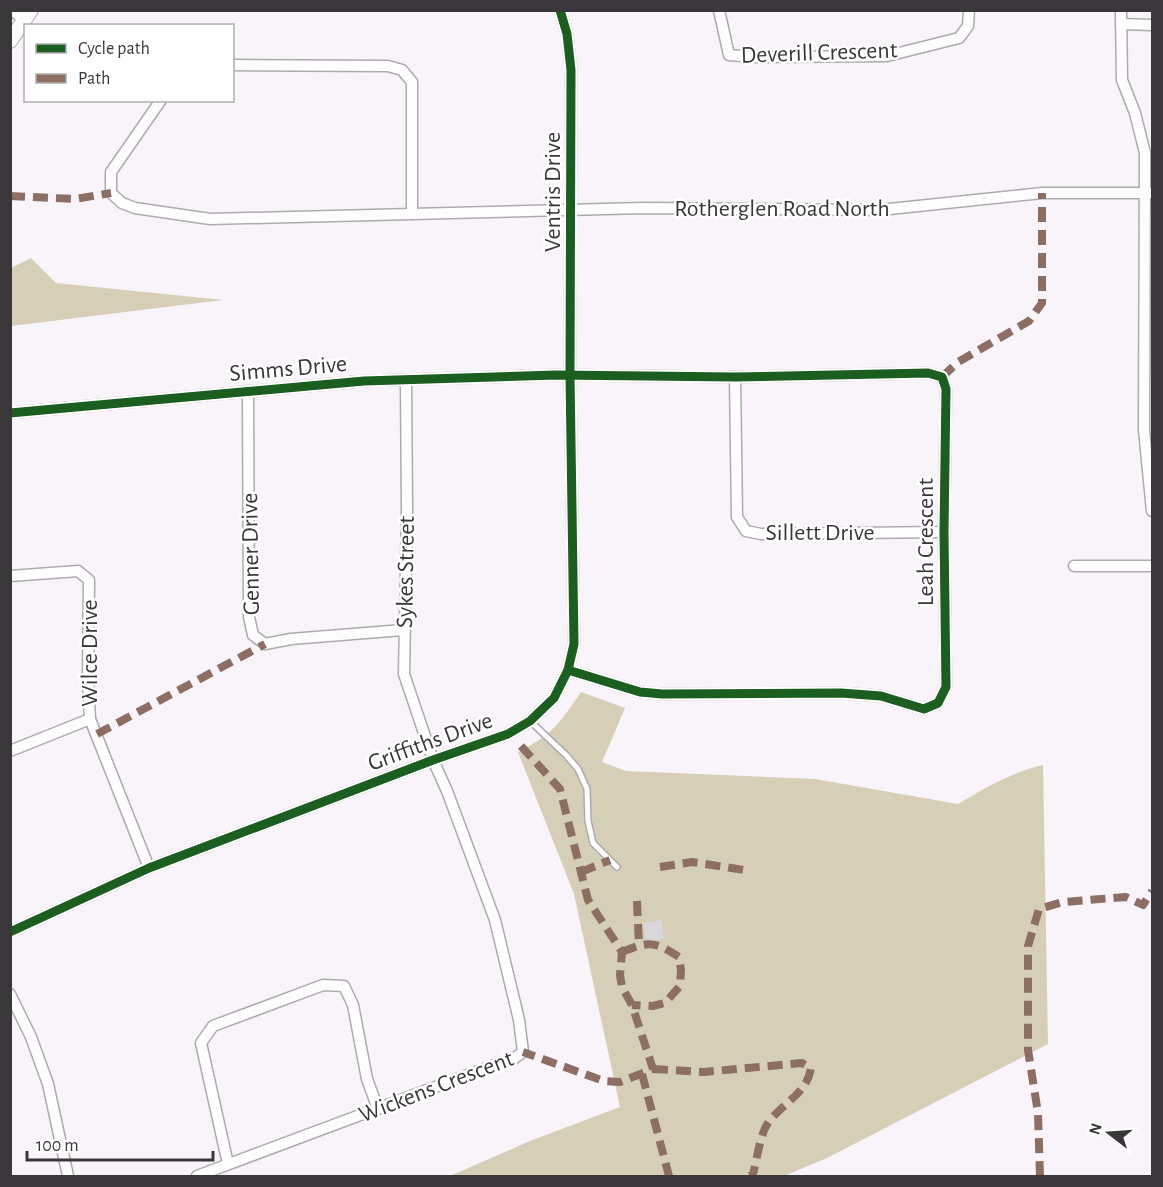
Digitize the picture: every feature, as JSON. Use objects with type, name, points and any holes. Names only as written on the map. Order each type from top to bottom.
[{"type":"street","points":[[10,41],[27,15],[12,10]]},
{"type":"street","name":"Ventris Drive","points":[[560,10],[567,34],[571,70],[570,376]]},
{"type":"street","name":"Deverill Crescent","points":[[719,10],[729,55],[753,57],[887,56],[959,38],[969,26],[969,10]]},
{"type":"street","points":[[1121,10],[1122,80],[1135,114],[1145,153],[1149,193],[1144,430],[1152,511]]},
{"type":"street","points":[[1121,24],[1152,25]]},
{"type":"street","points":[[234,65],[388,66],[402,70],[412,82],[412,214]]},
{"type":"street","name":"Rotherglen Road North","points":[[160,102],[111,172],[111,193],[122,203],[135,208],[210,219],[643,208],[880,210],[1042,193],[1149,193]]},
{"type":"street","name":"Leah Crescent","points":[[568,670],[640,692],[662,694],[841,693],[882,696],[924,709],[938,703],[946,687],[944,532],[946,389],[942,377],[928,374],[735,377],[570,376]]},
{"type":"street","name":"Simms Drive","points":[[10,413],[364,381],[570,376]]},
{"type":"street","name":"Griffiths Drive","points":[[10,932],[149,868],[433,760],[508,734],[530,721],[554,698],[568,670],[574,644],[570,376]]},
{"type":"street","name":"Sillett Drive","points":[[735,377],[737,517],[746,531],[761,534],[944,532]]},
{"type":"street","name":"Sykes Street","points":[[406,380],[407,512],[403,630],[404,674],[433,760]]},
{"type":"street","name":"Genner Drive","points":[[248,391],[249,617],[253,635],[266,644],[291,639],[403,630]]},
{"type":"street","points":[[1074,566],[1152,566]]},
{"type":"street","name":"Wilce Drive","points":[[10,576],[78,571],[89,580],[90,719],[149,868]]},
{"type":"street","points":[[10,751],[90,719]]},
{"type":"street","name":"Wickens Crescent","points":[[197,1176],[512,1060],[523,1052],[519,1020],[495,920],[447,791],[433,760]]},
{"type":"street","points":[[228,1164],[201,1043],[213,1026],[323,985],[344,986],[353,1005],[367,1080],[378,1109]]},
{"type":"street","points":[[10,994],[31,1037],[48,1083],[68,1176]]},
{"type":"lane","points":[[530,721],[578,769],[588,789],[588,820],[593,843],[617,867]]},
{"type":"shaded area","points":[[31,258],[56,283],[223,300],[11,326],[11,268]]},
{"type":"shaded area","points":[[581,692],[625,708],[602,762],[626,771],[815,779],[958,804],[1010,776],[1043,765],[1048,1044],[827,1158],[784,1176],[450,1176],[530,1141],[620,1107],[574,894],[518,752],[547,734]]},
{"type":"building","points":[[662,920],[664,939],[646,942],[643,923]]},
{"type":"marked path","points":[[10,196],[75,199],[111,193]]},
{"type":"marked path","points":[[942,377],[958,362],[1029,321],[1042,303],[1042,193]]},
{"type":"marked path","points":[[97,734],[265,644]]},
{"type":"marked path","points":[[521,746],[560,789],[588,900],[622,952],[620,975],[622,987],[632,1005],[653,1069],[620,1082],[604,1081],[523,1052]]},
{"type":"marked path","points":[[581,872],[610,860]]},
{"type":"marked path","points":[[660,867],[692,862],[744,870]]},
{"type":"marked path","points":[[1040,1176],[1038,1113],[1028,1050],[1028,946],[1039,909],[1063,902],[1126,897],[1143,905],[1152,891]]},
{"type":"marked path","points":[[637,901],[639,945]]},
{"type":"marked path","points":[[622,952],[651,944],[664,948],[679,957],[680,986],[665,1003],[653,1006],[632,1005]]},
{"type":"marked path","points":[[653,1069],[704,1072],[802,1063],[811,1068],[805,1085],[765,1128],[753,1174],[750,1176]]},
{"type":"marked path","points":[[642,1074],[669,1176]]},
{"type":"cycle path","points":[[10,932],[149,868],[433,760],[508,734],[530,721],[554,698],[568,670],[574,644],[570,376],[571,70],[567,34],[560,10]]},
{"type":"cycle path","points":[[10,413],[364,381],[556,375],[735,377],[928,373],[942,377],[946,389],[944,532],[946,687],[938,703],[924,709],[881,696],[841,693],[662,694],[640,692],[568,670]]}]
